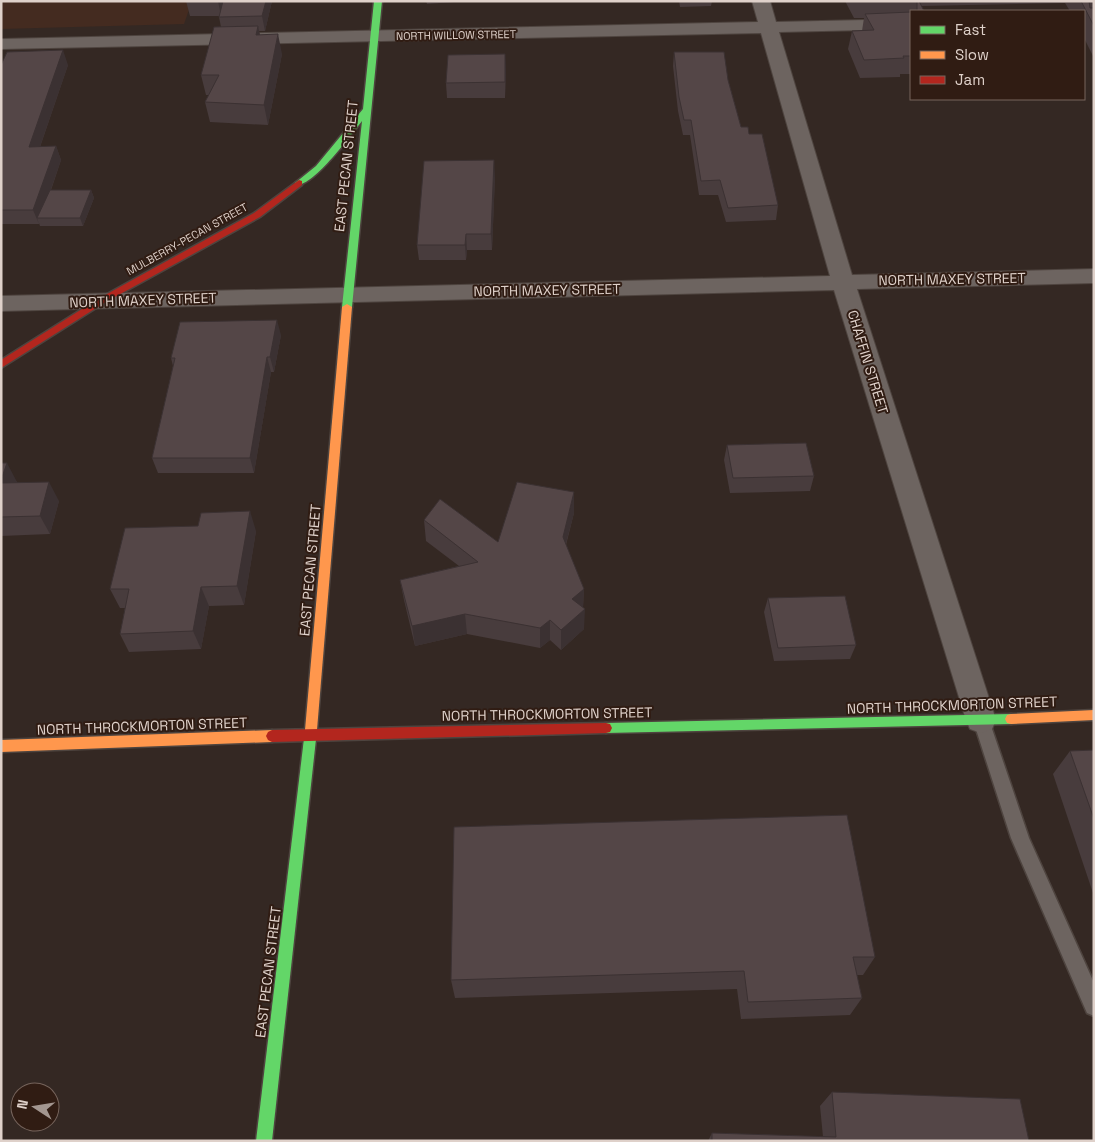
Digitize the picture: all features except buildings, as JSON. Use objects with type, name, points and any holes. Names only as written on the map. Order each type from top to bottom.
[{"type":"street","name":"EAST PECAN STREET","points":[[264,1141],[311,734],[348,295],[378,1]]},
{"type":"street","name":"CHAFFIN STREET","points":[[761,1],[843,282],[981,720]]},
{"type":"street","name":"NORTH WILLOW STREET","points":[[1,44],[910,24]]},
{"type":"street","name":"MULBERRY-PECAN STREET","points":[[1,365],[101,302],[257,215],[319,168],[366,111]]},
{"type":"street","name":"NORTH MAXEY STREET","points":[[1,304],[1094,276]]},
{"type":"street","name":"NORTH THROCKMORTON STREET","points":[[1,746],[311,734],[981,720],[1094,715]]},
{"type":"lane","points":[[981,720],[1020,838],[1094,1006]]},
{"type":"shaded area","points":[[1,1],[192,1],[184,24],[1,29]]},
{"type":"traffic: fast","points":[[347,307],[378,1]]},
{"type":"traffic: fast","points":[[299,183],[319,168],[366,111]]},
{"type":"traffic: fast","points":[[606,728],[1011,719]]},
{"type":"traffic: fast","points":[[264,1141],[311,730]]},
{"type":"traffic: slow","points":[[311,730],[347,307]]},
{"type":"traffic: slow","points":[[1011,719],[1094,715]]},
{"type":"traffic: slow","points":[[1,746],[272,736]]},
{"type":"traffic: jam","points":[[1,365],[101,301],[257,215],[299,183]]},
{"type":"traffic: jam","points":[[272,736],[606,728]]}]
